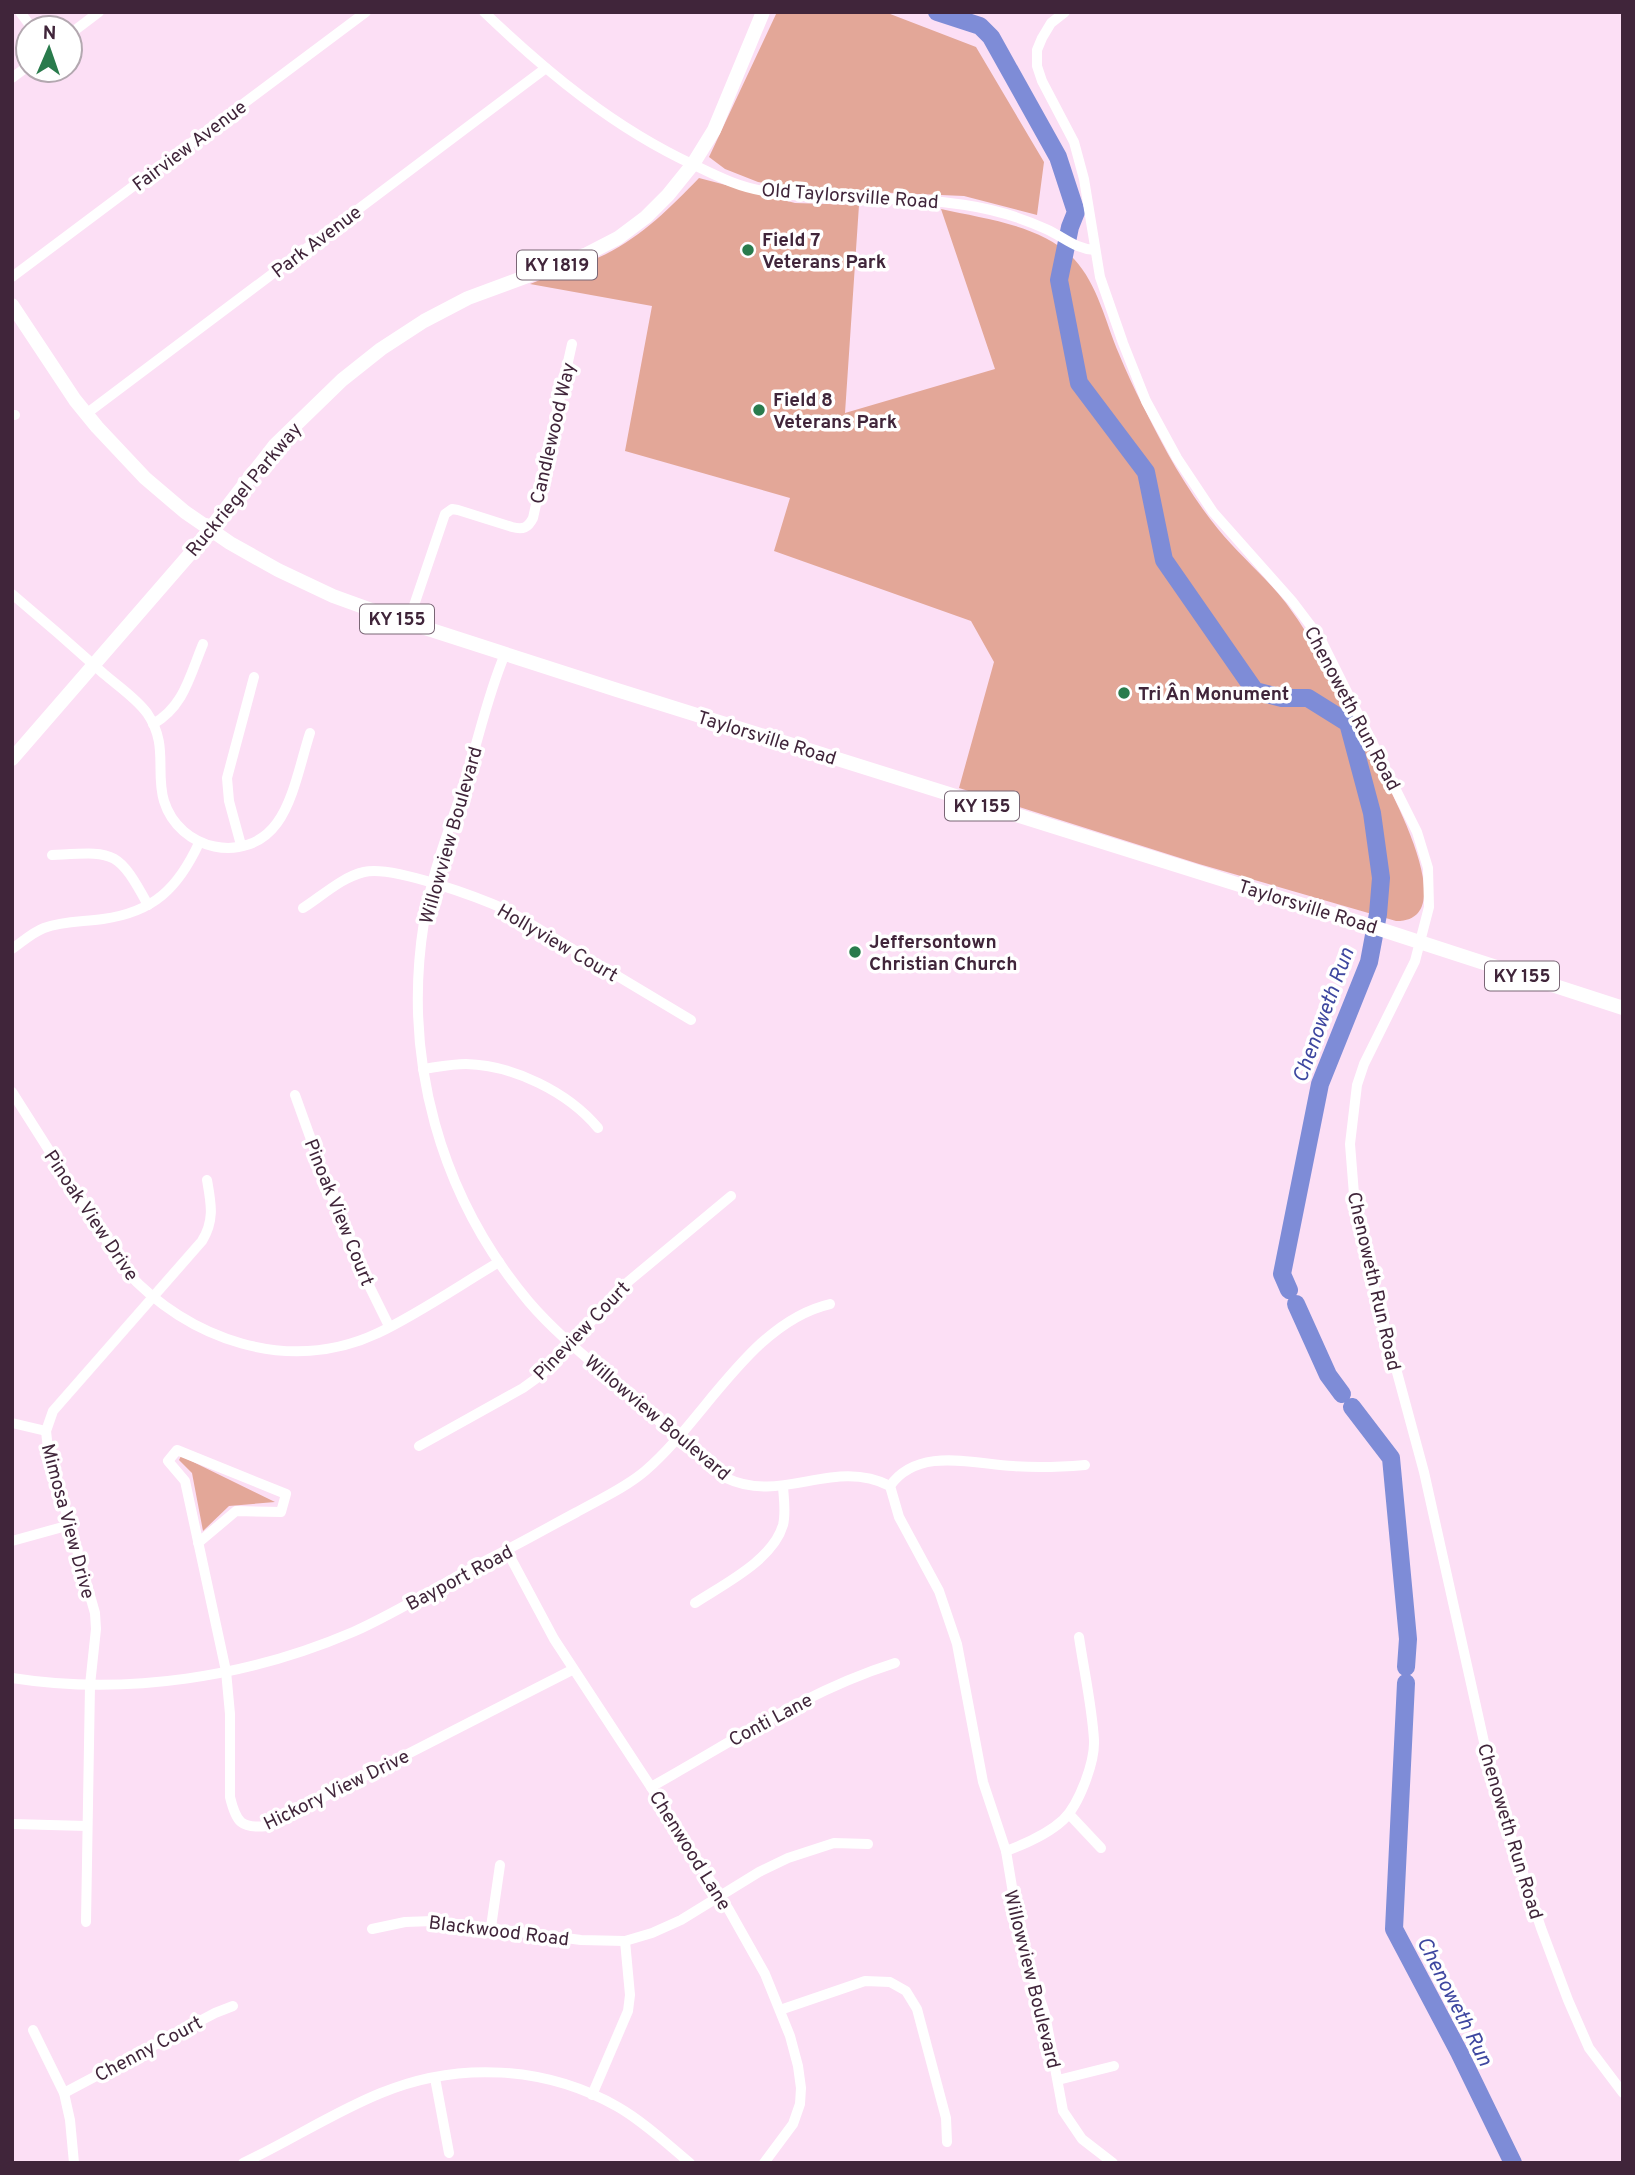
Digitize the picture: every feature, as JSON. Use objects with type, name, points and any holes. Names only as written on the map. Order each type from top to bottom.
[{"type":"main road","name":"Ruckriegel Parkway","points":[[12,759],[209,529],[275,445],[342,380],[381,349],[424,321],[468,298],[587,254],[646,217],[693,164],[714,130],[763,12]]},
{"type":"main road","name":"Taylorsville Road","points":[[12,305],[65,387],[145,478],[209,529],[260,561],[333,596],[408,623],[1623,1008]]},
{"type":"street","points":[[84,23],[99,12]]},
{"type":"street","name":"Fairview Avenue","points":[[12,277],[366,12]]},
{"type":"street","name":"Old Taylorsville Road","points":[[484,12],[546,68],[608,117],[729,182],[761,191],[806,196],[913,199],[968,205],[1021,220],[1049,230],[1072,245],[1095,250]]},
{"type":"street","name":"Chenoweth Run Road","points":[[1065,12],[1051,23],[1042,37],[1037,50],[1037,66],[1074,142],[1084,179],[1100,277],[1129,362],[1163,435],[1213,512],[1292,601],[1320,638],[1418,832],[1430,882],[1429,907],[1415,961],[1364,1064],[1357,1085],[1350,1144],[1355,1208],[1424,1472],[1492,1778],[1541,1928],[1568,2000],[1589,2048],[1623,2093]]},
{"type":"street","name":"Park Avenue","points":[[86,414],[546,68]]},
{"type":"street","name":"Candlewood Way","points":[[408,623],[444,514],[452,509],[521,529],[529,525],[533,518],[572,344]]},
{"type":"street","points":[[12,594],[141,706],[153,724],[162,753],[163,799],[176,825],[199,843],[228,848],[241,845],[256,840],[277,823],[290,795],[310,733]]},
{"type":"street","points":[[153,724],[173,711],[180,701],[203,644]]},
{"type":"street","name":"Willowview Boulevard","points":[[506,654],[432,884],[419,964],[417,1006],[423,1069],[432,1116],[451,1172],[465,1205],[499,1262],[531,1303],[572,1344],[716,1471],[736,1483],[750,1487],[783,1487],[840,1475],[869,1478],[890,1486],[899,1517],[939,1591],[957,1644],[983,1782],[1006,1851],[1021,1941],[1045,2014],[1058,2080],[1058,2097],[1068,2121],[1082,2139],[1114,2163]]},
{"type":"street","points":[[241,845],[229,801],[227,778],[254,677]]},
{"type":"street","points":[[12,948],[42,929],[126,915],[148,905],[177,883],[199,843]]},
{"type":"street","points":[[52,855],[101,852],[115,857],[128,869],[148,905]]},
{"type":"street","name":"Hollyview Court","points":[[303,908],[349,878],[366,871],[388,872],[432,884],[477,897],[509,911],[691,1020]]},
{"type":"street","points":[[423,1069],[464,1064],[504,1070],[530,1079],[578,1107],[598,1128]]},
{"type":"street","name":"Pinoak View Drive","points":[[12,1092],[125,1270],[153,1298],[185,1321],[209,1333],[243,1344],[278,1349],[312,1349],[345,1344],[389,1326],[499,1262]]},
{"type":"street","name":"Pinoak View Court","points":[[295,1095],[349,1245],[389,1326]]},
{"type":"street","name":"Mimosa View Drive","points":[[86,1922],[90,1685],[96,1629],[95,1613],[48,1450],[46,1430],[53,1411],[207,1233],[212,1213],[207,1180]]},
{"type":"street","name":"Pineview Court","points":[[419,1446],[523,1388],[541,1375],[629,1281],[731,1196]]},
{"type":"street","name":"Bayport Road","points":[[12,1678],[90,1685],[149,1683],[226,1671],[303,1651],[353,1632],[507,1551],[645,1472],[772,1333],[798,1315],[830,1304]]},
{"type":"street","points":[[12,1423],[46,1430]]},
{"type":"street","name":"Hickory View Drive","points":[[198,1543],[236,1511],[281,1512],[286,1494],[177,1450],[167,1461],[184,1481],[226,1671],[230,1714],[230,1797],[240,1824],[267,1826],[572,1670]]},
{"type":"street","points":[[890,1486],[915,1468],[942,1459],[1016,1467],[1085,1465]]},
{"type":"street","points":[[695,1603],[761,1559],[771,1549],[779,1537],[783,1523],[783,1487]]},
{"type":"street","points":[[12,1541],[69,1525]]},
{"type":"street","name":"Chenwood Lane","points":[[507,1551],[572,1670],[720,1896],[760,1964],[780,2010],[799,2066],[802,2088],[793,2124],[764,2163]]},
{"type":"street","points":[[1006,1851],[1048,1831],[1069,1814],[1089,1770],[1094,1742],[1079,1637]]},
{"type":"street","name":"Conti Lane","points":[[651,1787],[723,1743],[828,1688],[895,1663]]},
{"type":"street","points":[[1069,1814],[1101,1848]]},
{"type":"street","points":[[12,1824],[87,1826]]},
{"type":"street","points":[[592,2095],[628,2011],[630,1995],[625,1941],[669,1926],[788,1857],[834,1843],[868,1844]]},
{"type":"street","points":[[491,1927],[500,1865]]},
{"type":"street","name":"Blackwood Road","points":[[372,1929],[405,1922],[433,1921],[581,1940],[625,1941]]},
{"type":"street","points":[[780,2010],[865,1981],[890,1982],[906,1991],[917,2009],[946,2118],[947,2143]]},
{"type":"street","name":"Chenny Court","points":[[64,2093],[233,2006]]},
{"type":"street","points":[[33,2030],[64,2093],[70,2120],[74,2163]]},
{"type":"street","points":[[1058,2080],[1114,2066]]},
{"type":"street","points":[[250,2161],[402,2084],[465,2072],[507,2072],[562,2083],[592,2095],[625,2112],[690,2163]]},
{"type":"street","points":[[435,2078],[449,2153]]},
{"type":"shaded area","points":[[777,12],[885,12],[976,47],[1044,162],[1037,215],[964,196],[803,189],[758,182],[725,169],[709,157]]},
{"type":"shaded area","points":[[699,178],[795,203],[859,205],[845,413],[995,369],[941,209],[994,220],[1029,231],[1046,238],[1074,259],[1095,292],[1130,379],[1179,473],[1218,529],[1286,603],[1338,688],[1413,842],[1422,872],[1424,897],[1416,915],[1396,921],[1199,864],[959,788],[994,662],[971,621],[774,551],[790,498],[625,451],[652,306],[530,284],[588,262],[632,239],[678,200]]},
{"type":"shaded area","points":[[181,1456],[275,1502],[229,1506],[203,1531],[192,1473],[179,1460]]},
{"type":"waterway","name":"Chenoweth Run","points":[[937,12],[980,26],[991,37],[1058,157],[1076,212],[1070,227],[1059,280],[1079,383],[1146,472],[1164,560],[1255,691],[1282,698],[1308,698],[1348,723],[1372,813],[1381,878],[1378,914],[1369,962],[1320,1084],[1282,1274],[1289,1290]]},
{"type":"waterway","name":"Chenoweth Run","points":[[1296,1304],[1328,1375],[1342,1394]]},
{"type":"waterway","name":"Chenoweth Run","points":[[1352,1407],[1391,1458],[1408,1639],[1406,1667]]},
{"type":"waterway","name":"Chenoweth Run","points":[[1406,1683],[1394,1929],[1459,2052],[1513,2163]]},
{"type":"place","name":"Field 7 Veterans Park","points":[[748,250]]},
{"type":"place","name":"Field 8 Veterans Park","points":[[759,410]]},
{"type":"place","name":"Tri Ân Monument","points":[[1124,693]]},
{"type":"place","name":"Jeffersontown Christian Church","points":[[855,952]]}]
